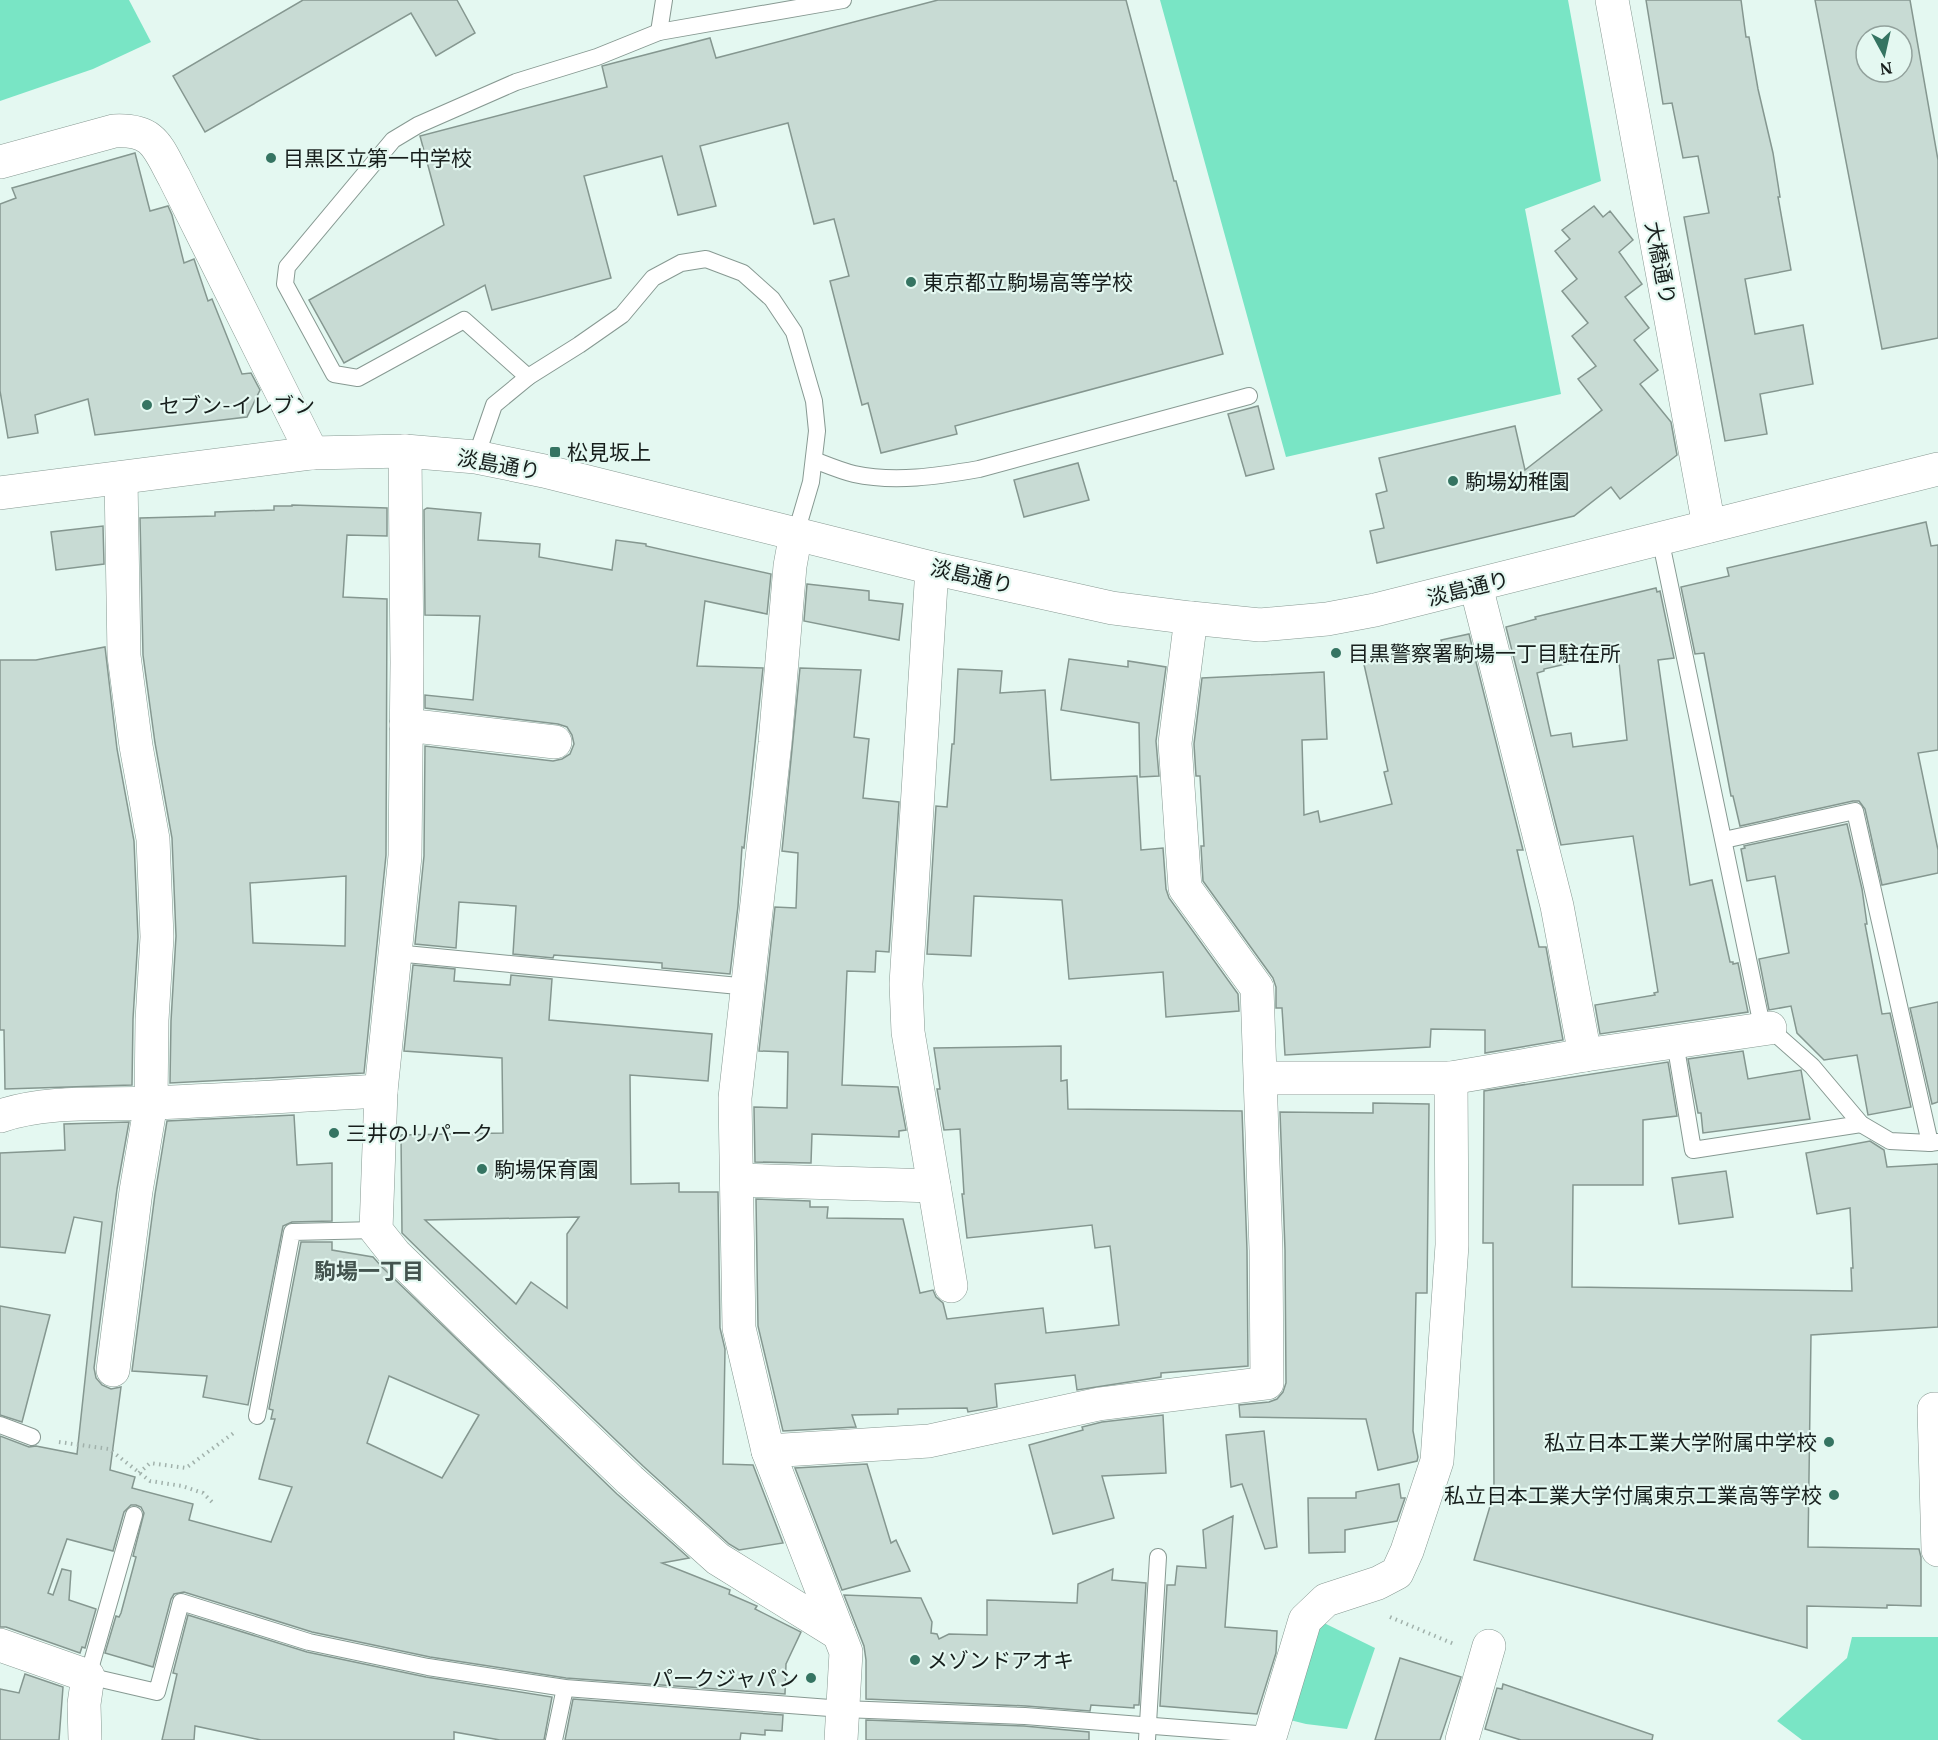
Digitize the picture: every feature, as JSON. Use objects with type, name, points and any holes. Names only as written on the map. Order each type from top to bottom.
[{"type":"street","name":"大橋通り","points":[[1612,0],[1709,526]]},
{"type":"street","points":[[0,162],[114,131],[130,130],[147,135],[174,177],[312,453]]},
{"type":"street","name":"淡島通り","points":[[0,493],[312,453],[405,451],[477,457],[544,471],[932,568],[1112,608],[1260,625],[1327,619],[1375,610],[1938,469]]},
{"type":"street","points":[[405,451],[405,856],[381,1091],[376,1230],[395,1254],[495,1351],[630,1480],[718,1559],[838,1634]]},
{"type":"street","points":[[113,1370],[136,1191],[151,1103],[152,1020],[157,937],[153,839],[136,746],[124,656],[121,478]]},
{"type":"street","points":[[796,533],[790,566],[776,743],[735,1098],[739,1328],[768,1451],[846,1652],[842,1724]]},
{"type":"street","points":[[932,568],[906,984],[908,1032],[951,1286]]},
{"type":"street","points":[[1476,586],[1557,906],[1585,1055]]},
{"type":"street","points":[[768,1451],[929,1442],[1100,1404],[1267,1383],[1262,1078],[1257,988],[1185,888],[1175,743],[1191,618]]},
{"type":"street","points":[[406,725],[555,742]]},
{"type":"street","points":[[1262,1078],[1451,1078],[1585,1055],[1770,1028]]},
{"type":"street","points":[[1270,1738],[1305,1620],[1326,1600],[1378,1583],[1397,1573],[1407,1551],[1437,1461],[1452,1245],[1451,1078]]},
{"type":"street","points":[[0,1116],[21,1109],[50,1105],[151,1103],[381,1091]]},
{"type":"street","points":[[738,1180],[934,1186]]},
{"type":"street","points":[[1938,1409],[1934,1409],[1938,1550]]},
{"type":"street","points":[[0,1645],[88,1676],[84,1704],[85,1740]]},
{"type":"street","points":[[1462,1740],[1487,1652]]},
{"type":"lane","points":[[659,32],[664,0]]},
{"type":"lane","points":[[528,377],[464,320],[358,378],[334,374],[285,284],[287,267],[393,140],[418,125],[516,82],[597,57],[659,32],[843,0]]},
{"type":"lane","points":[[477,457],[494,405],[528,377],[622,315],[653,278],[681,263],[706,259],[743,273],[772,300],[794,332],[814,401],[817,431],[811,482],[796,533]]},
{"type":"lane","points":[[814,460],[854,474],[891,478],[935,477],[979,469],[1249,396]]},
{"type":"lane","points":[[1660,538],[1761,1021],[1812,1066],[1861,1124],[1890,1141],[1934,1143],[1856,811],[1724,840]]},
{"type":"lane","points":[[395,953],[749,987]]},
{"type":"lane","points":[[1676,1042],[1693,1150],[1861,1124]]},
{"type":"lane","points":[[257,1416],[292,1232],[376,1230]]},
{"type":"lane","points":[[0,1425],[32,1437]]},
{"type":"lane","points":[[134,1515],[88,1676],[157,1692],[181,1602],[309,1642],[428,1667],[565,1688],[842,1724],[1025,1716],[1147,1733],[1270,1738]]},
{"type":"lane","points":[[1147,1733],[1158,1557]]},
{"type":"lane","points":[[554,1740],[565,1688]]},
{"type":"path","points":[[139,1473],[150,1463],[186,1468],[257,1416]]},
{"type":"path","points":[[32,1437],[109,1449],[150,1482],[182,1486],[202,1493],[214,1504]]},
{"type":"path","points":[[1380,1612],[1487,1652]]},
{"type":"green space","points":[[0,0],[129,0],[151,42],[93,69],[0,101]]},
{"type":"green space","points":[[1160,0],[1568,0],[1601,181],[1525,209],[1561,394],[1286,457]]},
{"type":"green space","points":[[1322,1622],[1375,1648],[1347,1729],[1290,1720],[1316,1634]]},
{"type":"green space","points":[[1852,1637],[1938,1637],[1938,1740],[1802,1740],[1777,1721],[1847,1658]]},
{"type":"building","points":[[303,0],[457,0],[475,33],[436,56],[411,13],[205,132],[173,76]]},
{"type":"building","points":[[938,0],[1126,0],[1223,354],[955,426],[957,434],[881,453],[868,403],[862,405],[830,281],[849,276],[834,219],[814,224],[788,123],[700,146],[716,206],[678,215],[662,156],[584,176],[611,278],[492,310],[485,285],[344,363],[309,300],[444,225],[420,136],[607,87],[602,66],[710,38],[716,58]]},
{"type":"building","points":[[1646,0],[1741,0],[1746,37],[1749,37],[1773,153],[1791,270],[1745,279],[1755,334],[1803,325],[1813,384],[1760,394],[1767,434],[1725,441],[1684,217],[1709,213],[1698,156],[1683,158],[1672,103],[1663,104]]},
{"type":"building","points":[[1815,0],[1910,0],[1938,160],[1938,338],[1882,349]]},
{"type":"building","points":[[135,153],[150,211],[168,206],[184,263],[194,259],[208,301],[212,299],[242,374],[251,373],[260,390],[247,417],[95,435],[88,399],[35,415],[38,433],[8,438],[0,391],[0,204],[16,198],[12,188]]},
{"type":"building","points":[[1594,206],[1603,217],[1610,211],[1633,240],[1619,252],[1642,284],[1625,297],[1649,328],[1634,340],[1658,370],[1640,384],[1671,422],[1677,455],[1620,499],[1611,487],[1574,516],[1377,563],[1370,531],[1384,528],[1376,494],[1387,491],[1379,458],[1515,426],[1525,470],[1602,410],[1578,379],[1596,366],[1572,336],[1588,323],[1562,291],[1577,279],[1555,251],[1570,239],[1562,230]]},
{"type":"building","points":[[1258,406],[1274,469],[1246,476],[1228,414]]},
{"type":"building","points":[[1078,463],[1089,500],[1024,517],[1014,480]]},
{"type":"building","points":[[274,506],[387,508],[387,536],[347,535],[343,597],[387,599],[386,855],[364,1073],[170,1083],[176,936],[172,838],[155,743],[143,655],[140,518],[215,516],[215,512],[274,510]],"holes":[[[346,876],[345,946],[253,943],[250,883]]]},
{"type":"building","points":[[427,508],[481,513],[478,540],[540,544],[539,557],[612,570],[616,540],[646,544],[646,546],[771,574],[767,614],[705,601],[697,666],[763,668],[730,974],[662,968],[662,963],[513,954],[516,906],[459,902],[456,948],[415,944],[424,856],[425,746],[553,761],[570,754],[574,744],[567,727],[558,724],[425,708],[425,695],[473,700],[480,616],[425,615],[424,510]]},
{"type":"building","points":[[1926,522],[1931,546],[1938,545],[1938,750],[1918,753],[1938,850],[1938,873],[1882,885],[1865,809],[1859,801],[1740,826],[1733,796],[1731,796],[1704,653],[1695,654],[1681,587],[1729,576],[1727,568]]},
{"type":"building","points":[[103,526],[104,564],[56,570],[51,532]]},
{"type":"building","points":[[807,584],[869,591],[869,600],[903,604],[899,640],[804,621]]},
{"type":"building","points":[[1656,588],[1657,592],[1660,591],[1674,658],[1658,660],[1690,885],[1712,880],[1730,962],[1738,963],[1748,1012],[1600,1034],[1595,1005],[1655,995],[1654,993],[1658,992],[1633,836],[1561,845],[1506,627],[1536,619],[1535,617]],"holes":[[[1618,652],[1627,740],[1573,747],[1571,733],[1551,736],[1537,673],[1544,669]]]},
{"type":"building","points":[[1469,634],[1523,850],[1517,850],[1539,947],[1546,947],[1563,1040],[1485,1053],[1485,1030],[1431,1029],[1430,1047],[1285,1055],[1282,1008],[1276,1008],[1276,987],[1273,978],[1203,881],[1201,846],[1204,846],[1200,776],[1196,776],[1194,744],[1202,678],[1324,672],[1327,739],[1302,740],[1304,815],[1318,811],[1320,822],[1392,804],[1384,772],[1388,771],[1363,660],[1442,643],[1441,640]]},
{"type":"building","points":[[105,647],[117,749],[134,841],[138,937],[132,1085],[5,1089],[4,1030],[0,1030],[0,660],[36,660]]},
{"type":"building","points":[[1069,659],[1128,667],[1128,661],[1166,667],[1156,741],[1159,776],[1140,777],[1139,723],[1061,710]]},
{"type":"building","points":[[800,668],[861,670],[854,737],[869,739],[863,798],[899,802],[889,952],[876,951],[875,972],[847,971],[842,1085],[898,1087],[906,1130],[899,1131],[899,1137],[812,1134],[811,1163],[755,1162],[754,1107],[787,1108],[788,1052],[759,1051],[775,907],[796,908],[798,853],[782,851]]},
{"type":"building","points":[[958,669],[1002,671],[1000,693],[1045,690],[1051,780],[1137,776],[1141,850],[1163,848],[1166,889],[1169,898],[1238,994],[1239,1011],[1166,1017],[1163,972],[1069,979],[1062,900],[974,896],[971,956],[927,954],[936,806],[947,807],[952,744],[954,744]]},
{"type":"building","points":[[1847,824],[1862,889],[1867,924],[1865,924],[1882,1014],[1890,1013],[1911,1107],[1868,1115],[1857,1055],[1824,1060],[1797,1033],[1791,1006],[1769,1010],[1759,959],[1789,953],[1775,876],[1747,881],[1741,849],[1745,848],[1744,846]]},
{"type":"building","points":[[413,965],[455,969],[454,981],[510,985],[511,975],[552,979],[549,1020],[712,1034],[708,1081],[630,1075],[631,1184],[679,1183],[679,1192],[718,1192],[720,1328],[725,1349],[723,1464],[753,1465],[783,1543],[739,1550],[729,1544],[643,1466],[402,1233],[401,1135],[503,1133],[502,1058],[404,1051]],"holes":[[[579,1217],[567,1234],[567,1308],[531,1282],[516,1304],[425,1220]]]},
{"type":"building","points":[[1938,1002],[1938,1102],[1932,1104],[1910,1008]]},
{"type":"building","points":[[1061,1046],[1061,1081],[1067,1080],[1068,1109],[1242,1111],[1248,1366],[1161,1373],[1161,1377],[1077,1390],[1075,1375],[995,1384],[997,1407],[968,1412],[967,1408],[898,1409],[898,1414],[852,1415],[856,1427],[783,1431],[758,1326],[756,1199],[810,1201],[810,1207],[828,1207],[827,1218],[903,1219],[920,1293],[933,1290],[936,1297],[943,1303],[947,1319],[1043,1308],[1046,1333],[1119,1325],[1110,1246],[1095,1248],[1092,1225],[967,1238],[962,1194],[964,1194],[960,1129],[944,1130],[937,1089],[940,1089],[934,1048]]},
{"type":"building","points":[[1743,1051],[1748,1079],[1801,1070],[1810,1119],[1703,1133],[1701,1113],[1698,1113],[1688,1059]]},
{"type":"building","points":[[1668,1062],[1677,1116],[1643,1120],[1643,1185],[1573,1185],[1572,1287],[1852,1291],[1850,1208],[1817,1214],[1806,1153],[1870,1141],[1884,1150],[1887,1167],[1938,1164],[1938,1327],[1811,1335],[1808,1547],[1919,1549],[1921,1606],[1887,1605],[1887,1608],[1807,1606],[1807,1648],[1474,1560],[1494,1493],[1493,1243],[1483,1243],[1484,1091]]},
{"type":"building","points":[[1373,1103],[1429,1104],[1427,1293],[1416,1293],[1413,1431],[1418,1457],[1417,1461],[1378,1470],[1366,1419],[1240,1417],[1239,1405],[1277,1399],[1286,1383],[1285,1250],[1280,1112],[1373,1113]]},
{"type":"building","points":[[294,1115],[297,1165],[332,1163],[332,1221],[292,1222],[283,1226],[248,1405],[203,1397],[207,1376],[132,1371],[167,1121]]},
{"type":"building","points":[[129,1122],[117,1189],[94,1368],[96,1378],[102,1385],[111,1389],[121,1387],[110,1470],[135,1477],[132,1488],[193,1504],[189,1520],[271,1542],[292,1487],[259,1479],[275,1419],[271,1419],[273,1410],[269,1409],[301,1242],[332,1242],[332,1250],[373,1257],[617,1494],[689,1558],[662,1563],[730,1590],[729,1594],[757,1606],[755,1609],[801,1632],[786,1664],[785,1694],[566,1678],[430,1657],[312,1632],[184,1592],[174,1594],[171,1599],[153,1667],[105,1653],[116,1616],[119,1617],[121,1613],[136,1557],[133,1556],[144,1513],[141,1507],[136,1505],[131,1505],[124,1512],[113,1551],[67,1539],[48,1593],[53,1595],[62,1569],[71,1571],[69,1600],[96,1609],[85,1648],[82,1647],[80,1653],[6,1627],[0,1627],[0,1436],[29,1447],[36,1446],[77,1454],[102,1222],[74,1217],[65,1253],[0,1247],[0,1153],[65,1150],[64,1124]],"holes":[[[389,1376],[479,1415],[442,1478],[367,1443]]]},
{"type":"building","points":[[1726,1171],[1733,1217],[1679,1224],[1672,1178]]},
{"type":"building","points":[[0,1306],[50,1315],[22,1422],[0,1415]]},
{"type":"building","points":[[1163,1415],[1166,1473],[1102,1476],[1114,1518],[1053,1534],[1029,1445],[1083,1430],[1082,1427],[1102,1422]]},
{"type":"building","points":[[1264,1431],[1277,1547],[1265,1549],[1242,1484],[1231,1487],[1226,1435]]},
{"type":"building","points":[[867,1464],[891,1543],[896,1540],[910,1571],[842,1590],[795,1468]]},
{"type":"building","points":[[1399,1484],[1401,1498],[1405,1498],[1397,1521],[1345,1530],[1345,1552],[1309,1553],[1308,1498],[1356,1498],[1356,1492]]},
{"type":"building","points":[[1233,1516],[1225,1627],[1277,1631],[1276,1653],[1257,1714],[1160,1706],[1167,1585],[1175,1585],[1177,1566],[1206,1568],[1203,1530]]},
{"type":"building","points":[[1113,1569],[1112,1580],[1146,1583],[1139,1705],[1134,1705],[1134,1708],[1091,1705],[1090,1711],[866,1699],[864,1646],[844,1595],[921,1598],[932,1622],[931,1633],[937,1634],[939,1639],[949,1634],[987,1635],[987,1600],[1077,1603],[1078,1584]]},
{"type":"building","points":[[188,1615],[307,1652],[426,1677],[552,1697],[544,1740],[500,1740],[454,1732],[454,1740],[261,1740],[195,1726],[194,1740],[162,1740],[177,1674],[173,1673]]},
{"type":"building","points":[[1400,1658],[1461,1677],[1440,1740],[1375,1740]]},
{"type":"building","points":[[25,1674],[63,1687],[59,1740],[0,1740],[0,1689],[19,1693]]},
{"type":"building","points":[[1503,1684],[1653,1735],[1652,1740],[1521,1740],[1485,1729],[1497,1688],[1502,1689]]},
{"type":"building","points":[[573,1699],[783,1715],[782,1731],[765,1730],[765,1735],[741,1733],[740,1740],[565,1740]]},
{"type":"building","points":[[866,1720],[1024,1726],[1089,1732],[1089,1740],[866,1740]]},
{"type":"place","name":"目黒区立第一中学校","points":[[271,158]]},
{"type":"place","name":"東京都立駒場高等学校","points":[[911,282]]},
{"type":"place","name":"セブン-イレブン","points":[[147,405]]},
{"type":"place","name":"松見坂上","points":[[555,452]]},
{"type":"place","name":"駒場幼稚園","points":[[1453,481]]},
{"type":"place","name":"目黒警察署駒場一丁目駐在所","points":[[1336,653]]},
{"type":"place","name":"三井のリパーク","points":[[334,1133]]},
{"type":"place","name":"駒場保育園","points":[[482,1169]]},
{"type":"place","name":"私立日本工業大学附属中学校","points":[[1829,1442]]},
{"type":"place","name":"私立日本工業大学付属東京工業高等学校","points":[[1834,1495]]},
{"type":"place","name":"メゾンドアオキ","points":[[915,1660]]},
{"type":"place","name":"パークジャパン","points":[[811,1678]]},
{"type":"district","name":"駒場一丁目","points":[[369,1270]]}]
